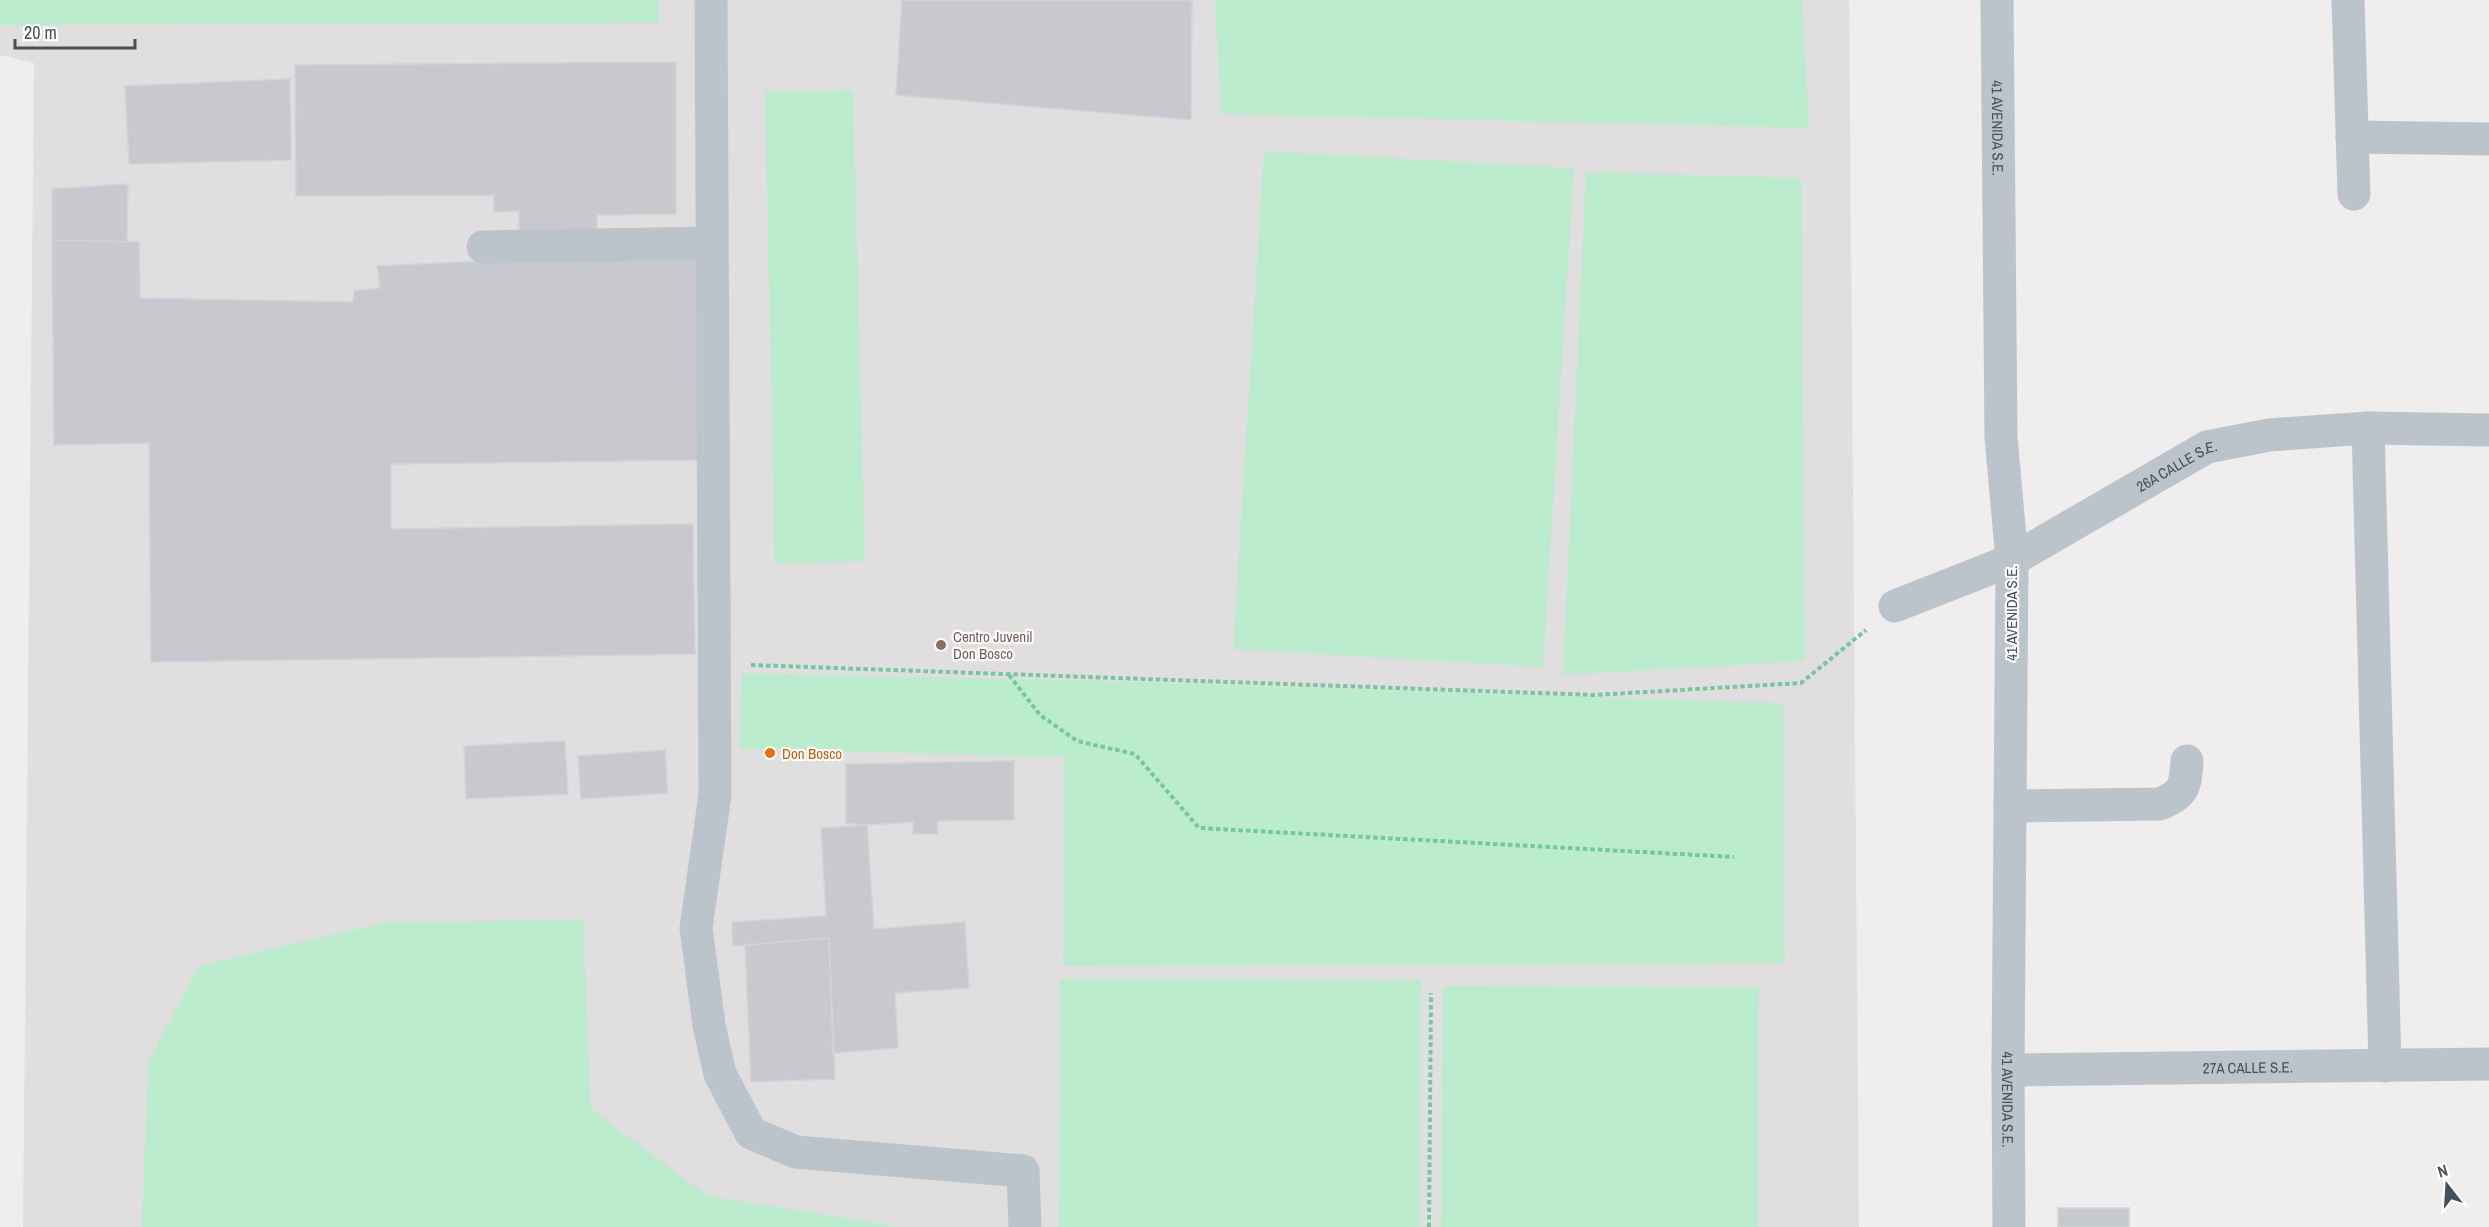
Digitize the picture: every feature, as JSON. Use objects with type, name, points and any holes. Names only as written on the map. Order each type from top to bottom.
[{"type":"street","points":[[711,0],[715,795],[696,928],[709,1025],[720,1074],[751,1133],[796,1152],[1023,1171],[1025,1227]]},
{"type":"street","name":"41 AVENIDA S.E.","points":[[1997,0],[2001,437],[2012,560],[2009,1227]]},
{"type":"street","points":[[2348,0],[2354,194]]},
{"type":"street","points":[[2352,137],[2489,139]]},
{"type":"street","points":[[483,247],[711,243]]},
{"type":"street","points":[[2368,428],[2385,1066]]},
{"type":"street","name":"26A CALLE S.E.","points":[[1895,606],[2012,560],[2207,447],[2269,435],[2368,428],[2489,430]]},
{"type":"street","points":[[2010,807],[2160,804],[2176,797],[2185,785],[2187,761]]},
{"type":"street","name":"27A CALLE S.E.","points":[[2008,1070],[2489,1064]]},
{"type":"path","points":[[713,663],[1594,695],[1801,683],[1895,606]]},
{"type":"path","points":[[1009,674],[1040,715],[1077,741],[1135,754],[1199,828],[1734,857]]},
{"type":"path","points":[[1430,1227],[1431,993]]},
{"type":"shaded area","name":"Centro Juvenil Don Bosco","points":[[0,0],[1849,0],[1859,1227],[23,1227],[34,63],[0,55]]},
{"type":"green space","points":[[0,0],[658,0],[659,23],[0,25]]},
{"type":"green space","points":[[1215,0],[1802,0],[1809,128],[1221,114]]},
{"type":"green space","points":[[853,90],[865,561],[775,564],[765,92]]},
{"type":"green space","points":[[1264,151],[1574,168],[1543,667],[1233,649]]},
{"type":"green space","points":[[1586,172],[1801,178],[1805,661],[1563,675]]},
{"type":"green space","points":[[742,673],[1068,680],[1783,703],[1785,963],[1063,966],[1065,757],[739,749]]},
{"type":"green space","points":[[583,920],[591,1109],[708,1196],[901,1227],[142,1227],[148,1064],[198,966],[387,922]]},
{"type":"green space","points":[[1060,979],[1421,980],[1420,1227],[1059,1227]]},
{"type":"green space","points":[[1443,986],[1759,987],[1758,1227],[1441,1227]]},
{"type":"building","points":[[902,0],[1192,0],[1191,120],[896,95]]},
{"type":"building","points":[[676,62],[676,214],[597,215],[597,234],[519,235],[519,211],[494,212],[494,195],[296,196],[295,65]]},
{"type":"building","points":[[290,79],[291,160],[129,164],[125,86]]},
{"type":"building","points":[[128,184],[127,242],[52,240],[52,189]]},
{"type":"building","points":[[52,240],[139,242],[140,298],[353,302],[354,291],[380,288],[377,266],[700,251],[703,460],[391,464],[391,529],[693,524],[695,654],[151,662],[149,443],[54,445]]},
{"type":"building","points":[[565,741],[568,794],[466,799],[464,746]]},
{"type":"building","points":[[665,750],[668,793],[581,799],[578,756]]},
{"type":"building","points":[[1014,761],[1014,820],[937,821],[938,834],[913,834],[913,822],[867,825],[846,823],[846,764]]},
{"type":"building","points":[[867,825],[874,929],[965,922],[969,988],[895,993],[898,1048],[833,1053],[829,938],[733,946],[732,922],[826,916],[821,828]]},
{"type":"building","points":[[829,938],[835,1079],[751,1082],[745,945]]},
{"type":"building","points":[[2058,1208],[2129,1208],[2129,1227],[2058,1227]]},
{"type":"place","name":"Centro Juvenil Don Bosco","points":[[941,645]]},
{"type":"place","name":"Don Bosco","points":[[770,753]]}]
